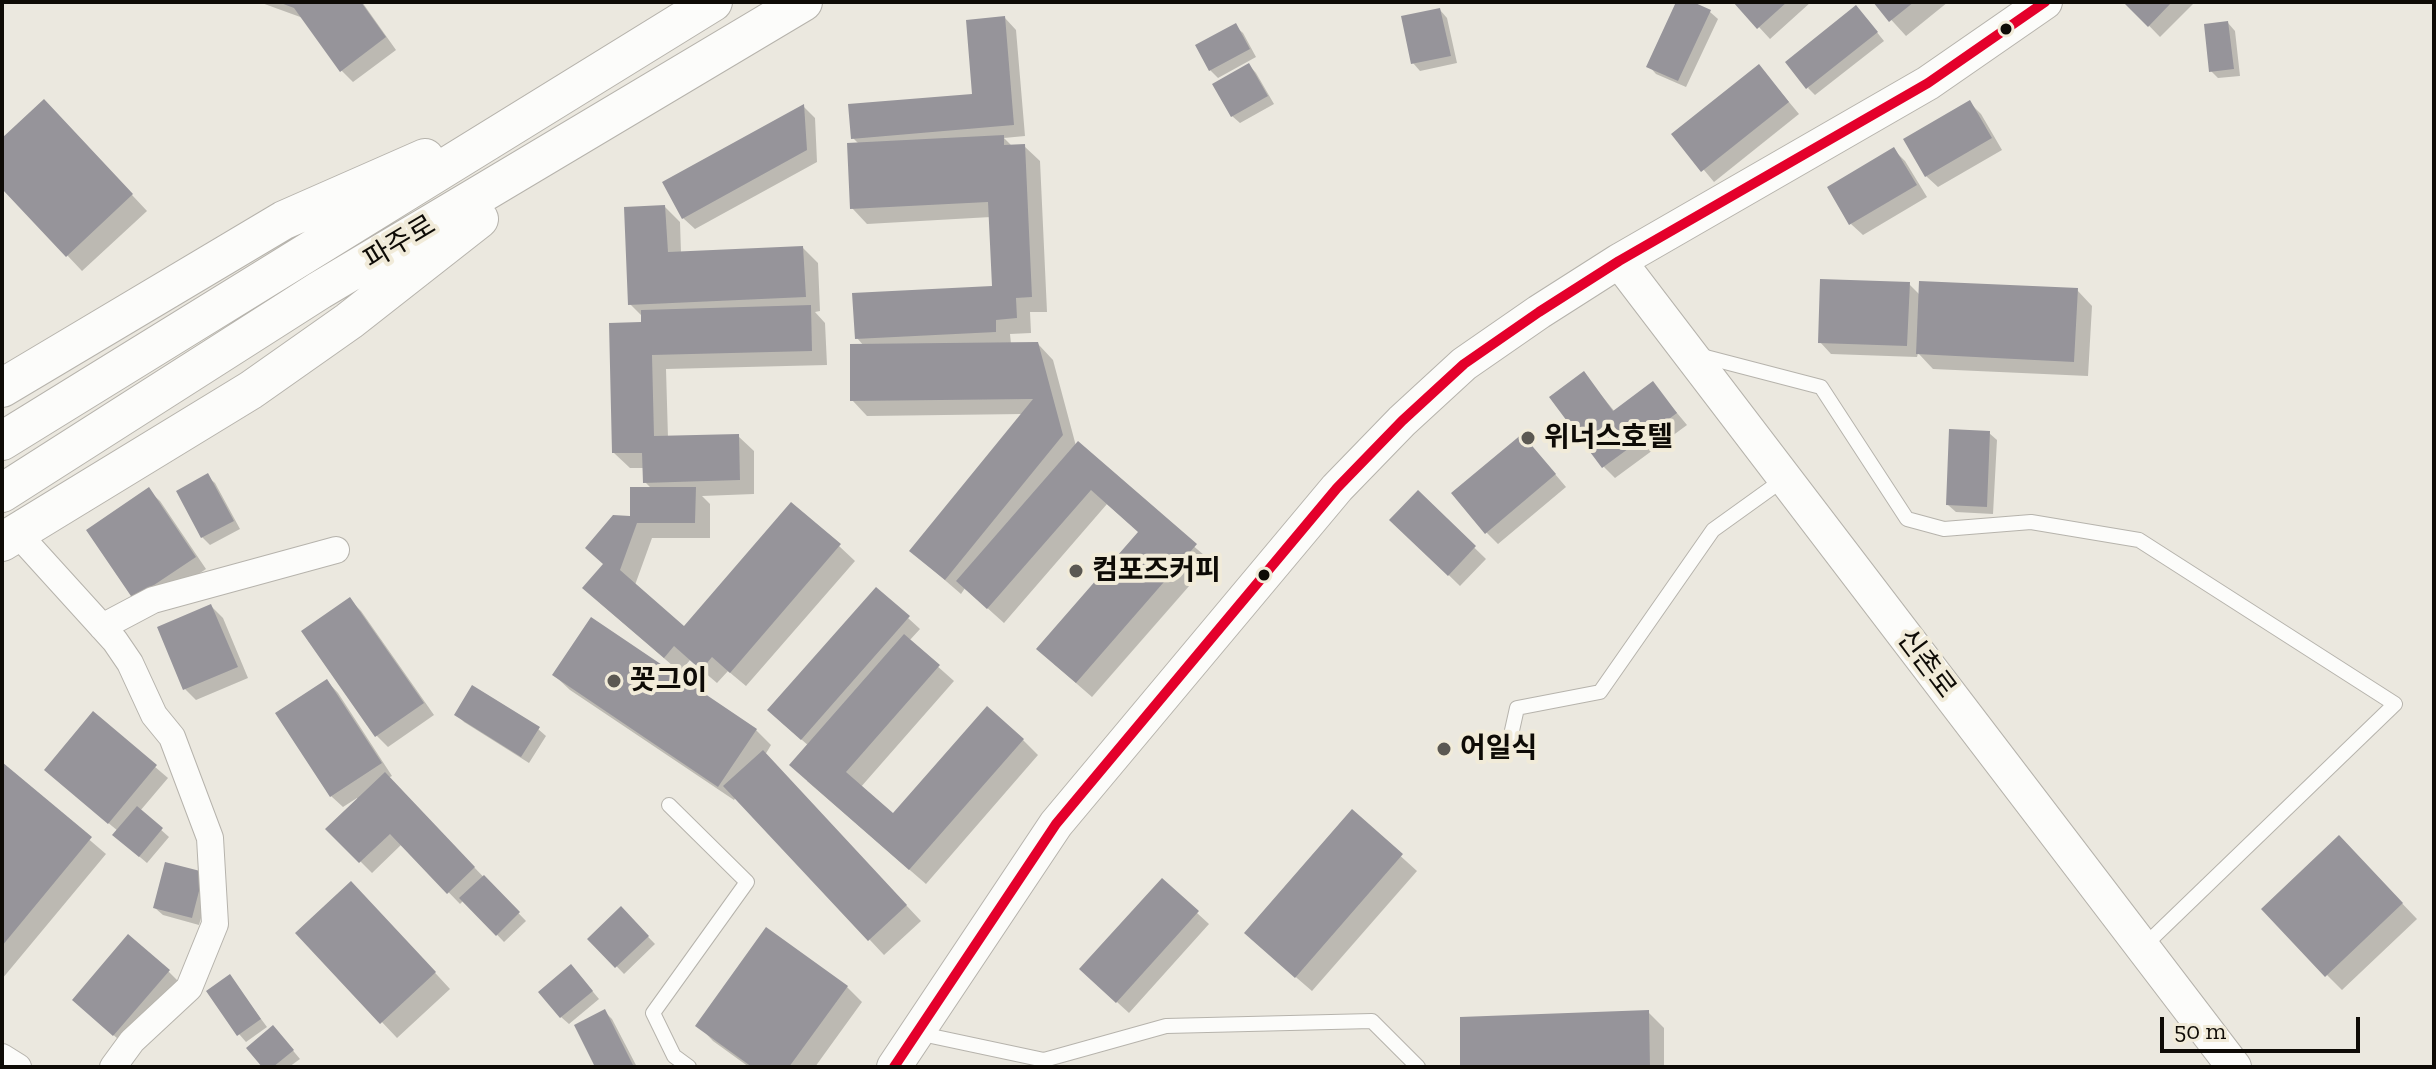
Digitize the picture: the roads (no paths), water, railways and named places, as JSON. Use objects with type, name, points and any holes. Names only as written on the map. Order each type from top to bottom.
[{"type":"main road","name":"파주로","points":[[2,441],[713,2]]},
{"type":"main road","name":"파주로","points":[[2,493],[320,290],[803,2]]},
{"type":"main road","points":[[2,388],[284,220],[549,103]]},
{"type":"main road","points":[[10,537],[251,390],[337,330],[595,127]]},
{"type":"street","points":[[894,1067],[1056,824],[1337,488],[1402,421],[1464,364],[1539,312],[1619,261],[1928,83],[2038,5]]},
{"type":"street","name":"신촌로","points":[[1619,261],[2234,1067]]},
{"type":"street","points":[[10,537],[102,627],[130,663],[154,715],[172,737],[210,838],[215,924],[189,988],[132,1041],[113,1067]]},
{"type":"street","points":[[102,627],[153,600],[336,550]]},
{"type":"street","points":[[2,1057],[18,1067]]},
{"type":"lane","points":[[1688,352],[1821,387],[1907,519],[1944,529],[2031,522],[2139,540],[2395,704],[2142,947]]},
{"type":"lane","points":[[1509,744],[1517,708],[1600,692],[1713,530],[1785,479]]},
{"type":"lane","points":[[669,805],[747,882],[653,1013],[674,1056],[689,1067]]},
{"type":"lane","points":[[916,1032],[1044,1060],[1166,1026],[1372,1021],[1418,1067]]},
{"type":"place","name":"위너스호텔","points":[[1528,438]]},
{"type":"place","name":"컴포즈커피","points":[[1076,571]]},
{"type":"place","name":"꼿그이","points":[[614,681]]},
{"type":"place","name":"어일식","points":[[1444,749]]}]
